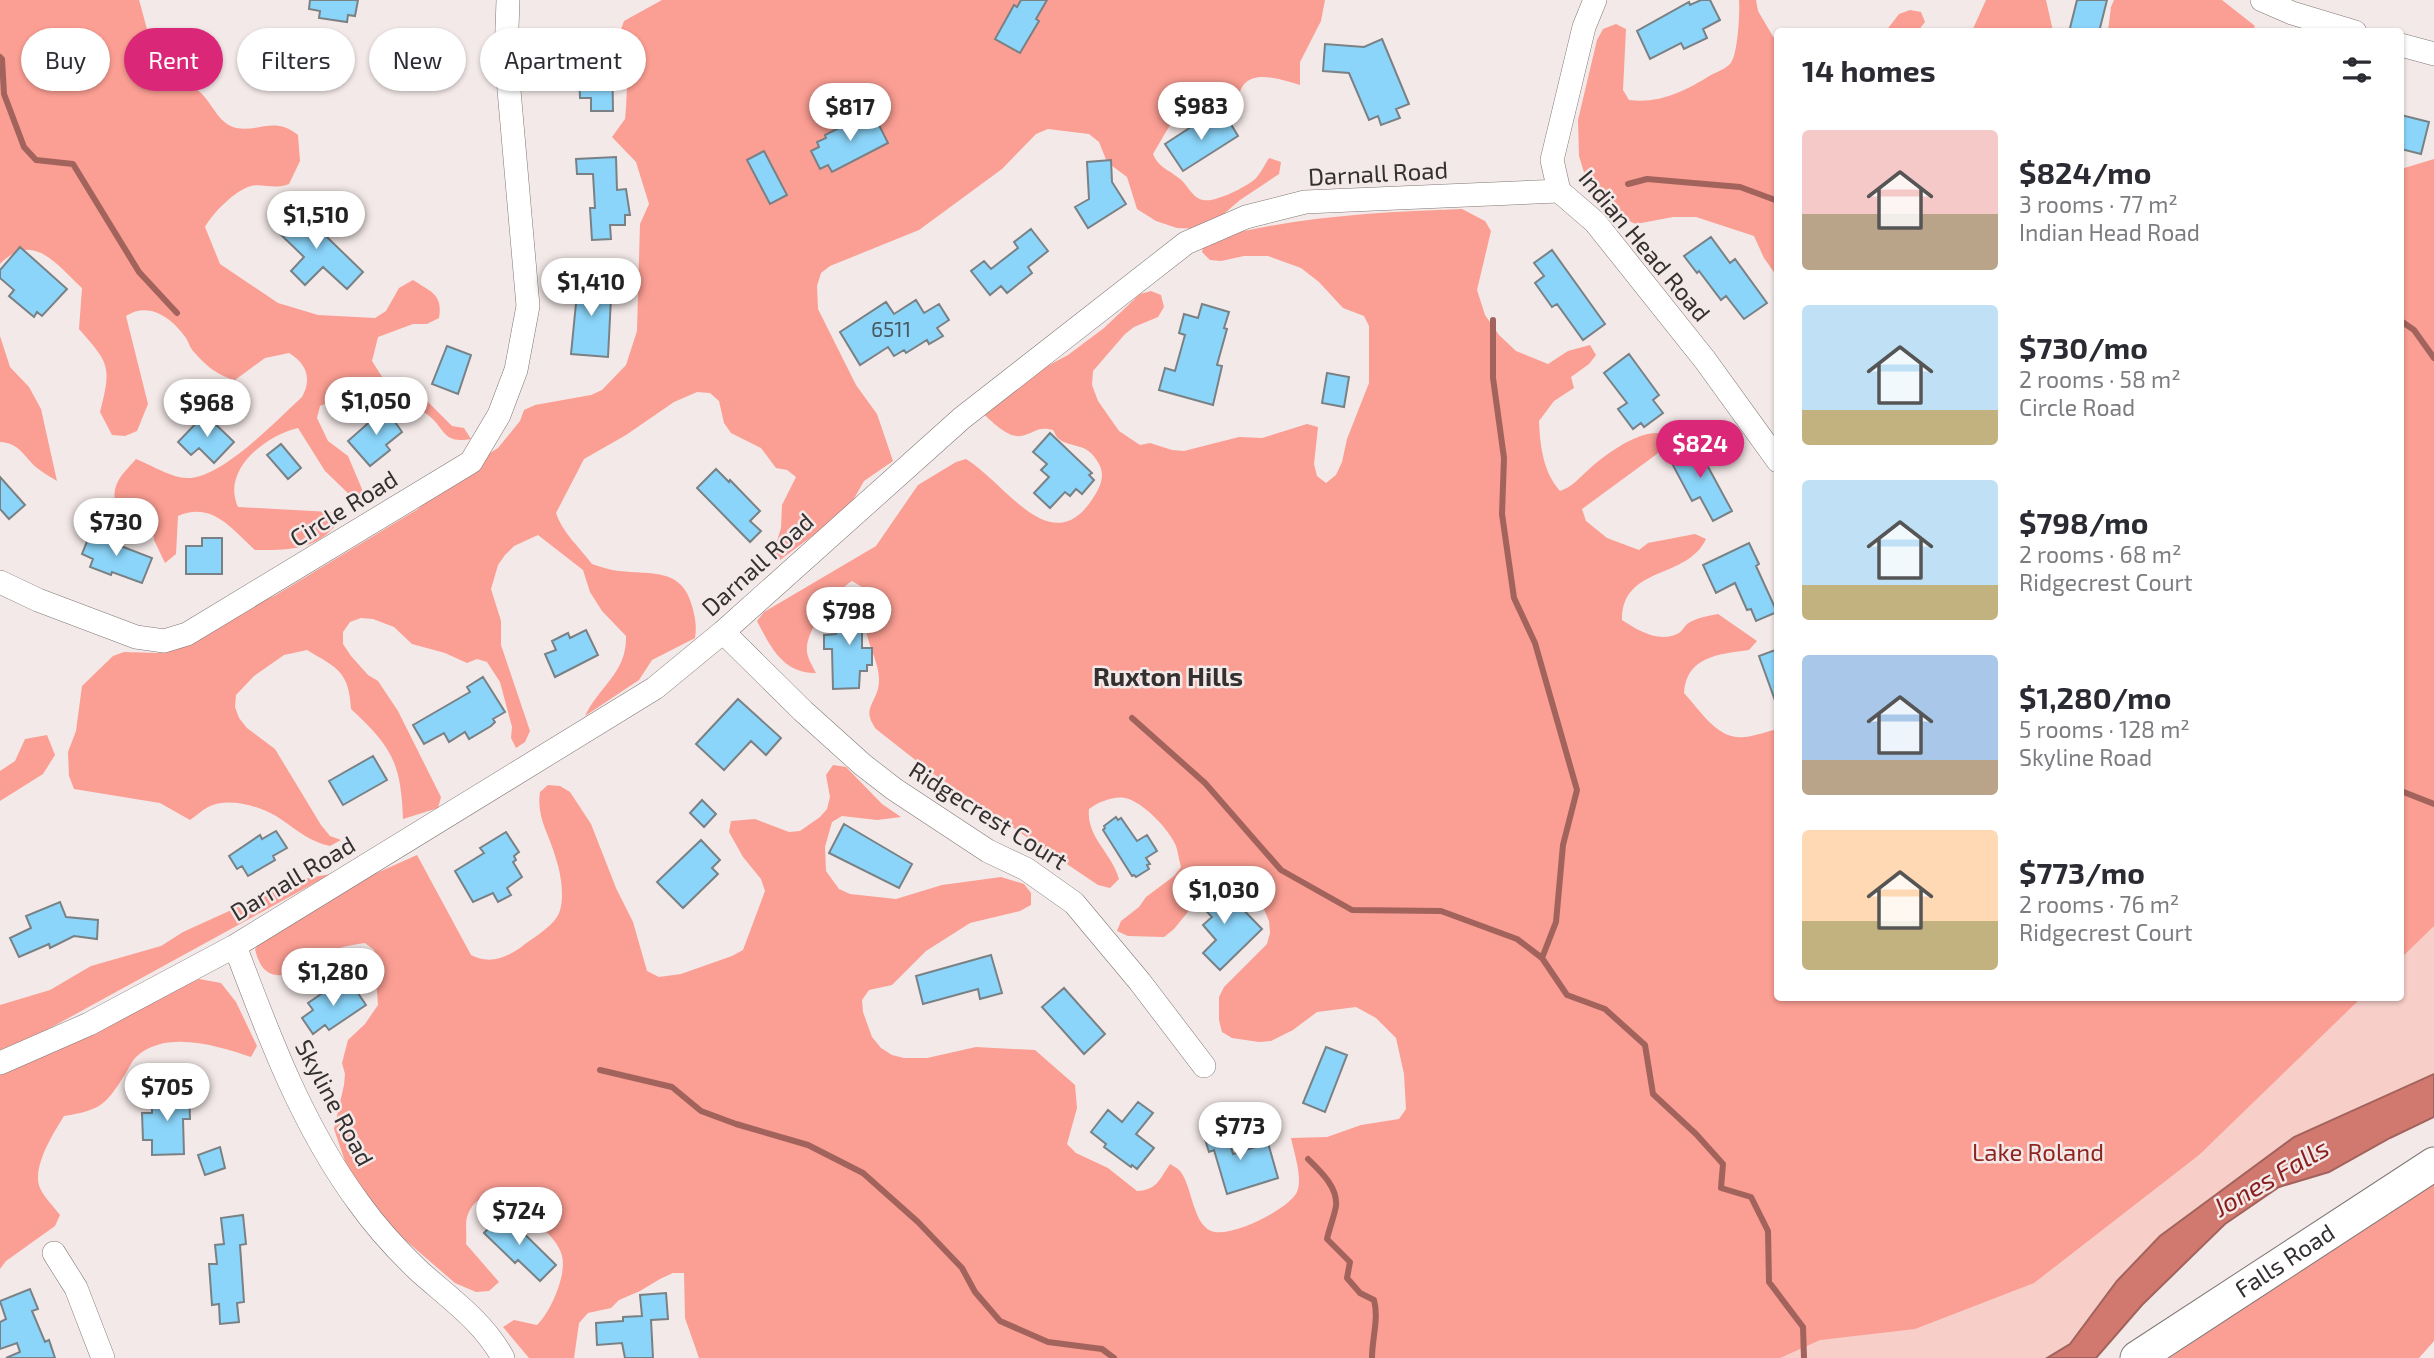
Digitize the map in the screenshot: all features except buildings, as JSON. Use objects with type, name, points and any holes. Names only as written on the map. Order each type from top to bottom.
[{"type":"main road","name":"Falls Road","points":[[2137,1358],[2434,1164]]},
{"type":"street","name":"Circle Road","points":[[0,582],[38,600],[136,637],[164,641],[187,634],[471,462],[499,415],[516,370],[528,306],[506,56],[508,0]]},
{"type":"street","name":"Indian Head Road","points":[[1595,0],[1584,27],[1552,160],[1559,191],[1595,222],[1705,360],[1774,455]]},
{"type":"street","points":[[2262,0],[2292,13],[2342,28]]},
{"type":"street","points":[[2404,46],[2434,54]]},
{"type":"street","name":"Darnall Road","points":[[0,1063],[89,1024],[235,946],[655,688],[723,632],[962,418],[1186,243],[1246,217],[1305,202],[1559,191]]},
{"type":"street","name":"Ridgecrest Court","points":[[723,632],[803,711],[894,789],[988,851],[1026,869],[1074,903],[1140,982],[1204,1066]]},
{"type":"street","name":"Skyline Road","points":[[235,946],[271,1040],[313,1131],[353,1194],[410,1261],[480,1325],[503,1358]]},
{"type":"street","points":[[54,1253],[76,1288],[103,1358]]},
{"type":"green space","points":[[0,0],[139,0],[147,28],[124,28],[124,91],[198,91],[230,126],[245,129],[275,125],[290,129],[298,135],[300,161],[289,184],[245,188],[225,203],[205,227],[220,264],[278,303],[318,315],[375,318],[386,311],[399,288],[413,280],[430,291],[439,304],[439,318],[427,324],[413,324],[378,337],[372,361],[386,383],[423,397],[452,426],[464,428],[471,439],[449,437],[428,415],[399,400],[367,394],[339,397],[320,406],[317,418],[328,441],[348,456],[367,501],[355,500],[325,471],[298,428],[272,439],[249,457],[236,480],[234,493],[238,507],[331,512],[338,522],[330,532],[301,547],[255,550],[221,520],[201,512],[190,512],[178,516],[176,554],[165,563],[154,540],[151,513],[115,503],[115,489],[123,474],[136,459],[168,474],[187,478],[201,476],[216,469],[264,433],[302,397],[307,384],[304,367],[289,353],[265,358],[235,380],[217,373],[203,361],[167,318],[151,311],[135,312],[126,316],[148,404],[137,431],[125,436],[112,435],[100,412],[106,384],[105,366],[97,350],[79,329],[82,288],[54,261],[34,251],[23,250],[12,254],[0,264]]},
{"type":"green space","points":[[662,0],[1325,0],[1321,21],[1300,62],[1300,85],[1261,77],[1245,83],[1238,103],[1213,100],[1196,102],[1174,120],[1153,154],[1161,165],[1180,179],[1196,197],[1203,200],[1232,193],[1247,185],[1257,177],[1269,158],[1281,162],[1279,174],[1240,200],[1212,224],[1202,229],[1177,228],[1156,221],[1137,209],[1127,177],[1107,162],[1099,142],[1089,134],[1048,129],[1036,134],[1002,169],[919,230],[830,266],[821,273],[817,286],[818,309],[856,385],[877,414],[893,461],[864,481],[852,502],[835,519],[780,560],[774,551],[781,528],[782,505],[796,477],[787,470],[776,468],[761,448],[731,433],[724,423],[719,401],[710,393],[697,392],[674,402],[626,435],[584,459],[556,513],[562,527],[592,564],[616,571],[663,575],[681,585],[692,606],[696,629],[695,638],[652,660],[639,680],[585,716],[617,670],[625,649],[626,636],[602,611],[590,592],[583,570],[538,535],[514,546],[505,555],[498,565],[491,589],[501,621],[501,645],[530,731],[525,742],[516,748],[511,738],[512,727],[500,682],[487,662],[477,659],[467,663],[445,653],[412,644],[394,627],[373,619],[361,618],[350,622],[343,632],[343,644],[351,656],[368,675],[378,681],[398,711],[441,797],[438,808],[403,819],[400,784],[392,757],[376,734],[351,709],[348,686],[344,678],[334,667],[307,650],[284,655],[254,676],[236,695],[235,707],[247,728],[275,749],[321,825],[330,836],[341,840],[330,846],[317,842],[275,815],[246,804],[216,804],[190,820],[160,803],[74,789],[69,776],[68,752],[76,731],[82,686],[113,656],[124,652],[158,653],[276,595],[418,509],[444,482],[498,448],[520,421],[524,410],[535,405],[591,395],[602,390],[626,365],[637,331],[640,224],[649,204],[636,162],[612,137],[625,119],[626,91],[646,91],[646,28],[621,28],[624,21]]},
{"type":"green space","points":[[1739,0],[1756,0],[1758,11],[1774,38],[1774,272],[1754,236],[1696,217],[1673,217],[1636,224],[1615,215],[1586,179],[1579,156],[1578,120],[1597,40],[1603,29],[1616,24],[1626,29],[1623,90],[1629,100],[1640,101],[1672,95],[1730,64],[1737,43]]},
{"type":"green space","points":[[1986,0],[2046,0],[2052,28],[1973,28]]},
{"type":"green space","points":[[2114,0],[2222,0],[2255,26],[2108,28]]},
{"type":"green space","points":[[1910,10],[1921,12],[1925,22],[1920,28],[1888,28],[1899,14]]},
{"type":"green space","points":[[2434,159],[2434,926],[2404,955],[2404,168]]},
{"type":"green space","points":[[1462,209],[1485,221],[1491,231],[1477,290],[1485,315],[1499,335],[1516,351],[1548,364],[1568,351],[1590,345],[1596,355],[1589,364],[1571,377],[1574,388],[1554,401],[1539,421],[1544,458],[1554,484],[1560,491],[1620,446],[1639,436],[1658,433],[1663,444],[1657,454],[1582,509],[1586,521],[1607,538],[1639,550],[1648,543],[1695,534],[1706,539],[1697,552],[1685,561],[1644,581],[1632,590],[1625,602],[1622,620],[1642,631],[1664,637],[1679,633],[1694,620],[1718,614],[1757,641],[1749,650],[1716,656],[1698,664],[1686,681],[1684,693],[1710,723],[1726,734],[1745,737],[1774,730],[1774,1001],[2358,1001],[2199,1155],[2034,1283],[1915,1329],[1820,1340],[1780,1358],[699,1358],[685,1318],[684,1273],[673,1273],[619,1300],[611,1308],[588,1313],[579,1323],[574,1358],[529,1358],[503,1327],[514,1320],[537,1325],[552,1302],[560,1282],[563,1264],[557,1244],[547,1233],[499,1196],[487,1196],[477,1201],[467,1217],[466,1244],[499,1282],[489,1291],[476,1292],[455,1283],[375,1214],[346,1164],[334,1129],[344,1085],[342,1063],[348,1040],[365,1024],[378,1005],[374,950],[365,943],[343,947],[293,972],[281,975],[270,973],[261,965],[255,949],[270,932],[321,907],[370,876],[417,855],[471,955],[490,960],[514,952],[549,926],[560,911],[560,872],[539,801],[540,792],[548,785],[560,786],[570,792],[591,824],[616,888],[633,922],[647,971],[659,977],[681,974],[743,950],[765,891],[761,879],[743,857],[729,832],[731,821],[755,819],[789,832],[800,831],[827,809],[830,797],[826,775],[833,765],[846,767],[882,804],[901,817],[877,820],[842,816],[832,822],[825,847],[826,871],[839,889],[850,894],[896,899],[942,885],[1001,877],[1024,884],[1031,893],[1031,905],[1020,911],[970,923],[926,951],[892,985],[869,990],[862,1000],[863,1012],[872,1037],[881,1048],[904,1058],[927,1058],[976,1047],[1035,1050],[1075,1085],[1077,1108],[1067,1144],[1076,1153],[1108,1168],[1137,1191],[1153,1186],[1170,1164],[1183,1176],[1200,1220],[1211,1231],[1231,1231],[1244,1227],[1271,1214],[1292,1199],[1297,1192],[1299,1180],[1291,1138],[1327,1137],[1361,1125],[1399,1119],[1406,1109],[1404,1074],[1396,1038],[1376,1018],[1356,1007],[1317,1012],[1293,1030],[1271,1041],[1232,1038],[1222,1032],[1219,997],[1224,987],[1267,944],[1269,921],[1260,900],[1240,888],[1218,887],[1205,891],[1174,929],[1164,937],[1128,936],[1117,931],[1121,921],[1181,867],[1173,839],[1155,817],[1139,805],[1132,800],[1116,798],[1089,809],[1091,828],[1119,879],[1110,888],[1098,885],[932,773],[876,729],[869,713],[878,689],[879,674],[866,630],[862,587],[852,581],[845,586],[816,623],[807,643],[807,652],[816,673],[795,669],[786,664],[773,649],[757,621],[764,612],[876,546],[918,485],[956,462],[966,459],[1030,513],[1047,521],[1063,522],[1079,515],[1095,495],[1101,480],[1101,468],[1090,452],[1064,442],[1053,430],[1039,429],[1015,436],[998,427],[979,410],[1006,388],[1068,355],[1104,328],[1140,294],[1151,291],[1161,295],[1164,307],[1158,317],[1134,327],[1125,334],[1093,371],[1092,385],[1098,401],[1119,431],[1140,445],[1150,443],[1184,451],[1239,437],[1262,438],[1307,424],[1318,427],[1314,464],[1317,476],[1326,483],[1336,475],[1342,462],[1347,439],[1369,383],[1369,326],[1364,316],[1343,308],[1319,282],[1301,268],[1268,256],[1210,260],[1202,252],[1205,241],[1236,233],[1300,221],[1365,214]]},
{"type":"green space","name":"Lake Roland","points":[[2404,285],[2434,310],[2434,1074],[2293,1137],[2160,1236],[2117,1281],[2070,1344],[2047,1358],[1392,1358],[2107,1001],[2404,1001]]},
{"type":"green space","points":[[0,336],[10,367],[29,387],[41,409],[57,481],[37,468],[17,448],[0,442]]},
{"type":"green space","points":[[47,735],[55,755],[43,774],[0,801],[0,771],[15,761],[25,739]]},
{"type":"green space","points":[[331,874],[32,1038],[0,1050],[0,1005],[50,990],[91,966],[161,946],[183,932],[297,880]]},
{"type":"green space","points":[[199,979],[221,983],[236,1002],[257,1046],[251,1057],[192,1042],[162,1044],[136,1057],[112,1094],[100,1105],[64,1116],[45,1150],[38,1180],[40,1188],[60,1215],[55,1226],[6,1261],[0,1269],[0,1074]]},
{"type":"green space","points":[[2434,1176],[2434,1341],[2419,1358],[2169,1358],[2319,1258]]},
{"type":"water","name":"Jones Falls","points":[[2434,1074],[2434,1117],[2329,1172],[2279,1187],[2225,1224],[2142,1305],[2096,1358],[2047,1358],[2070,1344],[2117,1281],[2160,1236],[2294,1137]]},
{"type":"waterway","points":[[0,57],[4,94],[24,147],[36,160],[73,164],[139,272],[177,313]]},
{"type":"waterway","points":[[1628,184],[1647,179],[1740,187],[1774,200]]},
{"type":"waterway","points":[[1493,320],[1493,378],[1504,458],[1502,514],[1514,598],[1535,643],[1577,790],[1563,845],[1556,922],[1542,958]]},
{"type":"waterway","points":[[2404,323],[2414,330],[2434,358]]},
{"type":"waterway","points":[[1132,718],[1205,783],[1281,870],[1352,910],[1441,911],[1517,939],[1542,958],[1567,995],[1605,1009],[1645,1045],[1653,1094],[1696,1134],[1723,1164],[1721,1188],[1751,1197],[1768,1231],[1769,1282],[1803,1327],[1804,1358]]},
{"type":"waterway","points":[[2404,792],[2434,804]]},
{"type":"waterway","points":[[600,1070],[672,1087],[701,1111],[808,1145],[863,1173],[918,1222],[962,1268],[975,1292],[1000,1321],[1048,1342],[1102,1349],[1114,1358]]},
{"type":"waterway","points":[[1308,1159],[1327,1180],[1336,1199],[1327,1239],[1350,1262],[1347,1278],[1360,1293],[1374,1300],[1376,1321],[1372,1358]]},
{"type":"district","name":"Ruxton Hills","points":[[1168,677]]}]
